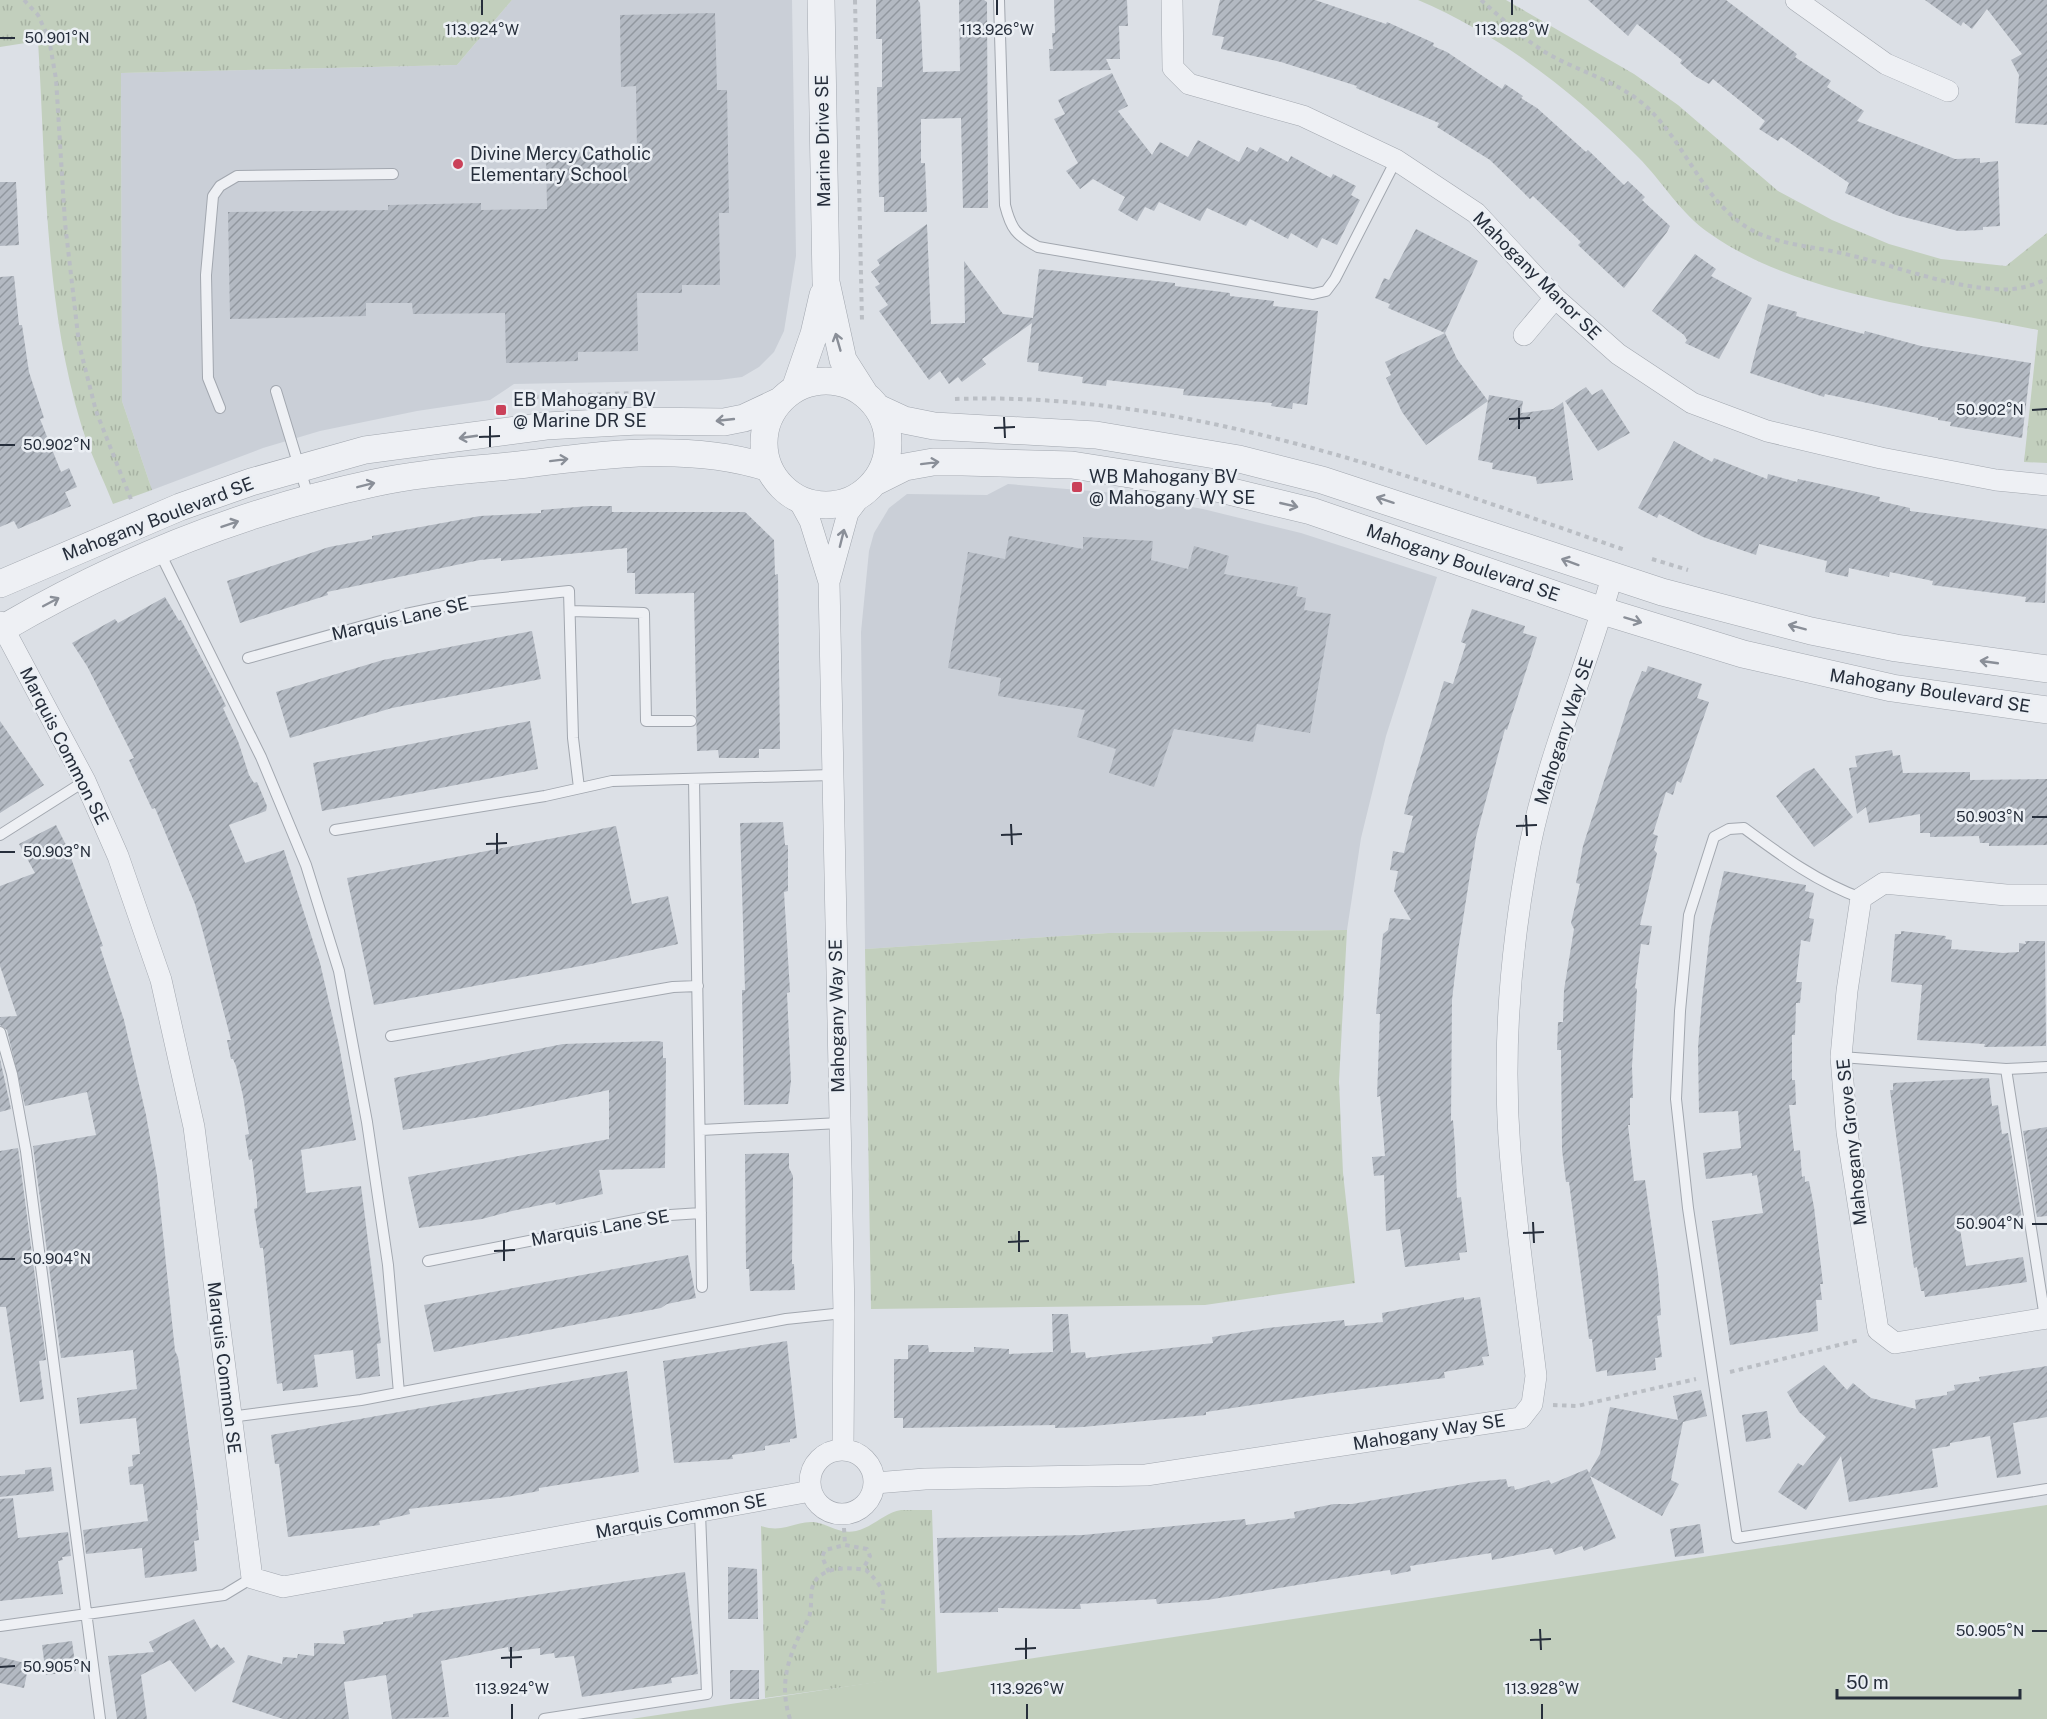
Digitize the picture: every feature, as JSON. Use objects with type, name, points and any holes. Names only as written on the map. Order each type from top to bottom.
[{"type":"street","name":"Marine Drive SE","points":[[820,0],[826,282],[843,360],[871,401]]},
{"type":"street","name":"Mahogany Manor SE","points":[[1172,0],[1173,68],[1189,84],[1303,116],[1396,160],[1476,213],[1555,298],[1617,354],[1692,403],[1767,431],[1881,458],[1996,480],[2047,485]]},
{"type":"street","points":[[1796,0],[1886,64],[1948,91]]},
{"type":"street","name":"Marine Drive SE","points":[[788,395],[814,334],[826,282]]},
{"type":"street","points":[[1524,335],[1555,298]]},
{"type":"street","points":[[830,381],[848,385],[871,401],[887,430],[888,454],[868,489],[840,505],[818,505],[798,499],[781,486],[769,468],[764,451],[764,434],[770,416],[788,395],[812,382],[830,381]]},
{"type":"street","name":"Mahogany Boulevard SE","points":[[0,584],[180,507],[251,482],[365,450],[546,426],[638,421],[724,422],[744,418],[788,395]]},
{"type":"street","name":"Mahogany Boulevard SE","points":[[871,401],[904,420],[934,426],[1096,435],[1239,459],[1322,480],[1612,577],[1811,631],[1907,650],[2047,669]]},
{"type":"street","name":"Mahogany Boulevard SE","points":[[1,627],[89,581],[159,550],[255,515],[376,483],[572,458],[687,453],[742,460],[769,468]]},
{"type":"street","name":"Mahogany Boulevard SE","points":[[868,489],[905,467],[933,462],[1072,465],[1212,487],[1311,511],[1603,610],[1743,654],[1817,672],[1957,699],[2047,710]]},
{"type":"street","name":"Mahogany Way SE","points":[[843,1449],[844,1313],[829,582],[848,513],[868,489]]},
{"type":"street","name":"Mahogany Way SE","points":[[798,499],[810,521],[829,582]]},
{"type":"street","name":"Mahogany Way SE","points":[[875,1483],[925,1479],[1146,1475],[1521,1418],[1532,1404],[1536,1376],[1510,1150],[1509,1059],[1513,962],[1528,855],[1545,781],[1612,577]]},
{"type":"street","name":"Marquis Common SE","points":[[1,627],[85,781],[118,856],[161,980],[194,1126],[252,1578],[283,1587],[700,1514],[811,1491]]},
{"type":"street","points":[[1861,898],[1884,882],[2006,895],[2047,895]]},
{"type":"street","name":"Mahogany Grove SE","points":[[1861,898],[1847,991],[1841,1057],[1847,1132],[1878,1330],[1895,1343],[2046,1318]]},
{"type":"street","points":[[843,1449],[862,1456],[869,1463],[875,1483],[868,1502],[861,1509],[842,1514],[823,1508],[811,1491],[811,1471],[824,1455],[843,1449]]},
{"type":"lane","points":[[999,0],[1005,205],[1010,225],[1021,238],[1038,248],[1313,294],[1326,291],[1335,279],[1396,160]]},
{"type":"lane","points":[[220,408],[208,378],[206,275],[213,196],[220,186],[237,176],[393,174]]},
{"type":"lane","points":[[276,391],[309,499]]},
{"type":"lane","points":[[159,550],[261,757],[306,865],[339,970],[367,1122],[388,1265],[399,1393]]},
{"type":"lane","name":"Marquis Lane SE","points":[[248,658],[406,614],[464,602],[569,591],[573,738],[579,788]]},
{"type":"lane","points":[[570,612],[644,613],[646,721],[691,721]]},
{"type":"lane","points":[[334,830],[612,781],[832,775]]},
{"type":"lane","points":[[694,779],[702,1287]]},
{"type":"lane","points":[[0,835],[85,781]]},
{"type":"lane","points":[[1861,898],[1835,888],[1796,867],[1744,828],[1729,829],[1714,837],[1689,915],[1680,1011],[1676,1099],[1688,1208],[1737,1538],[2047,1489]]},
{"type":"lane","points":[[391,1036],[673,987],[698,986]]},
{"type":"lane","points":[[0,1032],[12,1074],[26,1151],[100,1719]]},
{"type":"lane","points":[[1841,1057],[2006,1069],[2047,1067]]},
{"type":"lane","points":[[2006,1069],[2046,1318]]},
{"type":"lane","points":[[701,1130],[840,1123]]},
{"type":"lane","name":"Marquis Lane SE","points":[[428,1261],[655,1216],[701,1213]]},
{"type":"lane","points":[[230,1417],[399,1393],[786,1319],[844,1313]]},
{"type":"lane","points":[[544,1719],[707,1694],[700,1514]]},
{"type":"lane","points":[[0,1626],[224,1595],[252,1578]]},
{"type":"path","points":[[24,0],[38,15],[49,39],[57,79],[65,223],[79,344],[96,411],[133,506]]},
{"type":"path","points":[[855,0],[863,333]]},
{"type":"path","points":[[1481,0],[1552,56],[1617,87],[1641,102],[1663,125],[1726,212],[1740,223],[1760,233],[1781,242],[1844,253],[1958,284],[2011,290],[2028,288],[2047,279]]},
{"type":"path","points":[[949,400],[992,398],[1074,404],[1200,420],[1358,460],[1637,554]]},
{"type":"path","points":[[1648,558],[1693,571]]},
{"type":"path","points":[[844,1528],[845,1545]]},
{"type":"path","points":[[829,1572],[822,1557],[825,1550],[845,1545],[867,1549],[868,1563],[862,1570]]},
{"type":"path","points":[[790,1719],[784,1698],[784,1676],[792,1651],[811,1612],[810,1593],[821,1575],[835,1569],[862,1570],[881,1584],[885,1594],[882,1610]]},
{"type":"shaded area","name":"Divine Mercy Catholic Elementary School","points":[[512,0],[792,0],[796,256],[784,331],[774,352],[759,367],[742,377],[719,380],[514,384],[490,400],[417,411],[320,431],[263,448],[152,490],[122,401],[121,73],[457,65]]},
{"type":"shaded area","points":[[1008,484],[1115,493],[1203,509],[1301,533],[1437,577],[1386,736],[1361,838],[1347,930],[1108,933],[865,949],[861,632],[869,551],[874,533],[889,508],[907,494],[987,495]]},
{"type":"green space","points":[[0,0],[512,0],[457,65],[121,73],[122,401],[152,490],[113,504],[81,424],[60,330],[53,282],[45,186],[38,41],[0,47]]},
{"type":"green space","points":[[1418,0],[1506,0],[1634,74],[1678,105],[1778,191],[1832,220],[1889,244],[1941,259],[2006,266],[2047,233],[2047,463],[2024,462],[2038,330],[1867,297],[1824,286],[1783,272],[1744,254],[1709,233],[1689,216],[1638,157],[1562,88],[1508,48],[1449,14]]},
{"type":"green space","points":[[1347,930],[1339,1082],[1343,1173],[1355,1283],[1205,1305],[871,1309],[865,949],[1108,933]]},
{"type":"green space","points":[[2047,1505],[2047,1719],[631,1719]]},
{"type":"green space","points":[[901,1510],[932,1510],[937,1674],[765,1698],[761,1526],[781,1528],[811,1522],[850,1532],[862,1529]]},
{"type":"building","points":[[876,0],[918,0],[920,3],[923,72],[960,71],[959,0],[987,2],[988,208],[963,208],[961,118],[921,119],[921,163],[925,163],[927,212],[884,212],[884,197],[879,197],[877,87],[882,87],[882,39],[876,39]]},
{"type":"building","points":[[1054,0],[1127,0],[1128,26],[1119,26],[1120,59],[1106,59],[1111,70],[1050,71],[1049,49],[1053,49],[1052,33],[1055,33]]},
{"type":"building","points":[[1220,0],[1315,0],[1386,24],[1387,22],[1434,43],[1433,46],[1447,52],[1502,89],[1505,84],[1523,96],[1521,98],[1537,108],[1586,152],[1588,150],[1624,185],[1628,181],[1645,197],[1642,200],[1670,226],[1667,232],[1624,288],[1578,245],[1581,242],[1533,196],[1530,199],[1490,160],[1437,127],[1439,123],[1356,88],[1357,86],[1281,62],[1221,49],[1224,37],[1212,35]]},
{"type":"building","points":[[1588,0],[1726,0],[1797,54],[1795,57],[1831,81],[1827,87],[1864,111],[1857,121],[1955,159],[1980,158],[1980,163],[1998,161],[2000,226],[1983,227],[1983,230],[1958,231],[1896,215],[1845,193],[1849,183],[1781,137],[1778,141],[1759,129],[1765,121],[1713,79],[1709,84],[1695,76],[1680,63],[1682,60],[1637,24],[1628,36]]},
{"type":"building","points":[[1925,0],[2047,0],[2047,125],[2015,123],[2019,75],[2011,60],[2022,54],[1987,9],[1972,29],[1963,22],[1961,26]]},
{"type":"building","points":[[715,13],[717,90],[727,90],[729,213],[719,213],[720,285],[682,285],[682,293],[637,293],[638,351],[578,352],[578,361],[506,363],[505,313],[413,314],[412,303],[366,303],[366,316],[230,319],[228,212],[388,210],[388,205],[481,203],[481,210],[547,209],[546,153],[637,151],[636,86],[621,87],[620,15]]},
{"type":"building","points":[[1112,73],[1128,106],[1118,111],[1152,155],[1160,142],[1188,157],[1198,140],[1239,162],[1247,147],[1257,152],[1260,147],[1288,162],[1291,156],[1331,178],[1333,174],[1356,186],[1351,195],[1360,200],[1337,245],[1322,238],[1317,248],[1291,233],[1288,239],[1250,219],[1246,226],[1207,208],[1200,221],[1159,202],[1154,211],[1145,207],[1137,221],[1118,210],[1125,197],[1093,179],[1080,189],[1066,171],[1078,163],[1054,119],[1065,114],[1058,100]]},
{"type":"building","points":[[0,182],[16,182],[19,245],[0,246]]},
{"type":"building","points":[[927,224],[931,324],[965,323],[964,261],[1003,314],[1033,318],[1039,269],[1175,283],[1175,286],[1230,293],[1230,296],[1274,301],[1273,306],[1318,311],[1307,405],[1293,403],[1292,409],[1271,406],[1272,403],[1183,395],[1184,389],[1107,380],[1106,386],[1082,383],[1083,377],[1038,371],[1039,363],[1027,362],[1032,323],[982,359],[986,364],[962,382],[958,377],[949,384],[940,371],[929,380],[879,311],[888,305],[875,287],[880,284],[871,272],[880,265],[877,260]]},
{"type":"building","points":[[1416,229],[1478,261],[1445,333],[1388,308],[1390,304],[1375,298],[1384,278],[1389,280]]},
{"type":"building","points":[[1695,254],[1716,269],[1711,276],[1752,298],[1719,359],[1685,343],[1687,340],[1684,335],[1652,311]]},
{"type":"building","points":[[14,276],[19,325],[22,325],[29,372],[44,418],[40,419],[61,472],[69,468],[77,487],[65,492],[71,506],[18,529],[14,521],[0,527],[0,277]]},
{"type":"building","points":[[1768,304],[1797,312],[1796,316],[1864,334],[1865,331],[1921,346],[2031,363],[2022,438],[1950,426],[1951,422],[1938,420],[1938,418],[1825,394],[1824,397],[1750,373]]},
{"type":"building","points":[[1445,333],[1457,359],[1488,401],[1426,445],[1402,412],[1386,378],[1391,375],[1385,362]]},
{"type":"building","points":[[1586,387],[1592,395],[1602,389],[1630,433],[1598,451],[1565,401]]},
{"type":"building","points":[[1489,395],[1523,401],[1521,413],[1553,409],[1563,402],[1573,480],[1537,484],[1536,477],[1492,469],[1493,463],[1478,460]]},
{"type":"building","points":[[1674,441],[1712,462],[1714,458],[1767,479],[1768,474],[1797,482],[1798,479],[1880,497],[1879,501],[1910,508],[1910,511],[2047,529],[2045,603],[2025,602],[2026,597],[1932,585],[1933,581],[1890,572],[1889,577],[1849,568],[1848,577],[1825,572],[1827,561],[1759,544],[1756,555],[1703,537],[1659,514],[1657,518],[1638,508]]},
{"type":"building","points":[[612,506],[612,512],[745,512],[774,540],[775,575],[778,574],[780,749],[759,749],[759,758],[719,758],[718,750],[697,751],[694,593],[635,594],[635,573],[627,573],[627,548],[501,561],[501,558],[480,560],[327,592],[328,595],[240,623],[227,581],[329,547],[372,539],[372,536],[480,516],[541,513],[541,510]]},
{"type":"building","points":[[1009,536],[1083,549],[1083,537],[1153,541],[1151,560],[1188,569],[1194,546],[1229,556],[1224,574],[1298,587],[1296,596],[1306,598],[1304,610],[1331,614],[1310,733],[1257,724],[1253,742],[1174,729],[1154,787],[1109,773],[1116,749],[1077,737],[1085,710],[998,696],[1001,678],[948,668],[968,552],[1005,559]]},
{"type":"building","points":[[165,597],[179,621],[181,620],[226,706],[223,708],[238,741],[249,775],[254,783],[257,782],[267,806],[266,811],[229,825],[245,863],[284,850],[320,963],[339,1045],[356,1140],[301,1150],[306,1193],[361,1186],[381,1343],[377,1344],[380,1376],[356,1379],[353,1350],[314,1355],[318,1387],[283,1391],[282,1383],[277,1384],[263,1248],[260,1248],[254,1209],[257,1208],[257,1200],[252,1159],[249,1160],[245,1135],[249,1134],[243,1096],[236,1066],[231,1059],[227,1040],[231,1040],[203,932],[195,904],[155,808],[152,809],[129,760],[134,758],[87,666],[72,643],[115,619],[118,623]]},
{"type":"building","points":[[1472,609],[1525,626],[1523,633],[1537,637],[1507,730],[1505,729],[1476,837],[1452,1000],[1451,1121],[1453,1120],[1457,1198],[1461,1197],[1467,1252],[1459,1253],[1460,1260],[1405,1267],[1400,1229],[1386,1231],[1384,1175],[1374,1176],[1372,1157],[1385,1156],[1380,1096],[1377,1097],[1380,1014],[1376,1014],[1383,934],[1388,930],[1390,918],[1411,920],[1394,891],[1398,871],[1390,870],[1393,851],[1404,853],[1413,816],[1404,814],[1409,795],[1444,681],[1453,684],[1466,644],[1461,642]]},
{"type":"building","points":[[532,631],[541,679],[392,708],[290,738],[276,692],[383,660]]},
{"type":"building","points":[[1648,666],[1702,684],[1697,698],[1709,702],[1681,783],[1677,781],[1673,795],[1666,792],[1653,834],[1658,836],[1654,850],[1657,853],[1640,925],[1652,926],[1649,945],[1641,944],[1635,988],[1637,989],[1632,1066],[1633,1098],[1630,1098],[1630,1125],[1628,1125],[1634,1181],[1645,1180],[1658,1274],[1661,1315],[1657,1316],[1662,1357],[1655,1358],[1656,1370],[1607,1376],[1607,1370],[1596,1372],[1592,1339],[1589,1339],[1569,1182],[1566,1182],[1562,1150],[1561,1050],[1557,1050],[1558,1022],[1563,1022],[1564,990],[1574,929],[1571,923],[1580,884],[1576,883],[1583,846],[1630,700],[1642,671],[1646,672]]},
{"type":"building","points":[[0,721],[44,785],[0,813]]},
{"type":"building","points":[[530,721],[538,769],[322,811],[313,763]]},
{"type":"building","points":[[1892,750],[1893,756],[1900,755],[1903,773],[1970,772],[1970,780],[2047,779],[2047,845],[1989,846],[1989,843],[1980,843],[1979,836],[1930,837],[1930,833],[1920,833],[1920,814],[1869,823],[1866,807],[1857,814],[1849,768],[1857,767],[1855,756]]},
{"type":"building","points":[[1814,768],[1853,817],[1814,847],[1776,796],[1804,773]]},
{"type":"building","points":[[783,822],[785,845],[788,845],[788,891],[784,892],[790,992],[787,993],[791,1081],[788,1104],[744,1105],[742,990],[745,990],[740,823]]},
{"type":"building","points":[[56,825],[67,847],[103,946],[100,947],[124,1020],[146,1115],[157,1176],[175,1351],[178,1357],[198,1510],[196,1510],[199,1540],[194,1541],[197,1571],[145,1578],[142,1548],[86,1554],[83,1530],[148,1521],[143,1484],[130,1485],[128,1467],[133,1466],[132,1455],[140,1454],[136,1418],[80,1424],[77,1398],[137,1389],[133,1350],[61,1358],[33,1146],[96,1135],[87,1092],[25,1106],[7,1030],[0,1025],[0,1017],[17,1016],[0,966],[0,886],[35,873],[19,844]]},
{"type":"building","points":[[616,826],[632,904],[668,896],[678,944],[591,964],[374,1005],[347,878]]},
{"type":"building","points":[[1724,871],[1806,885],[1805,891],[1814,893],[1809,918],[1814,919],[1810,942],[1801,940],[1796,982],[1802,982],[1800,1003],[1796,1003],[1795,1035],[1792,1035],[1792,1080],[1795,1080],[1796,1105],[1789,1105],[1794,1151],[1800,1150],[1802,1177],[1805,1176],[1805,1182],[1809,1181],[1814,1207],[1823,1284],[1820,1284],[1822,1300],[1816,1300],[1818,1331],[1730,1345],[1712,1221],[1763,1213],[1757,1175],[1752,1176],[1752,1173],[1706,1179],[1703,1153],[1741,1148],[1738,1111],[1699,1113],[1698,1047],[1702,1001],[1710,932]]},
{"type":"building","points":[[1901,931],[1946,936],[1945,939],[1952,940],[1951,949],[2003,953],[2019,952],[2019,943],[2026,944],[2025,941],[2045,941],[2046,1046],[1984,1047],[1985,1044],[1917,1040],[1922,985],[1891,982],[1895,934],[1901,934]]},
{"type":"building","points":[[663,1042],[663,1058],[666,1058],[665,1168],[599,1170],[603,1194],[556,1205],[555,1202],[482,1219],[419,1228],[408,1177],[609,1139],[609,1090],[480,1117],[403,1130],[394,1078],[563,1044]]},
{"type":"building","points":[[0,1059],[11,1109],[0,1112]]},
{"type":"building","points":[[1989,1078],[1992,1106],[1998,1105],[2002,1134],[2008,1133],[2022,1219],[1960,1229],[1966,1266],[2023,1257],[2027,1282],[1925,1297],[1924,1291],[1921,1291],[1917,1267],[1914,1268],[1890,1090],[1893,1090],[1893,1083]]},
{"type":"building","points":[[2047,1127],[2047,1216],[2037,1217],[2023,1131]]},
{"type":"building","points":[[18,1148],[46,1360],[39,1361],[44,1399],[20,1402],[6,1307],[0,1307],[0,1151]]},
{"type":"building","points":[[789,1153],[789,1168],[793,1176],[792,1264],[794,1264],[795,1290],[750,1291],[749,1269],[746,1269],[745,1154]]},
{"type":"building","points":[[688,1255],[696,1298],[667,1304],[661,1308],[434,1352],[424,1305]]},
{"type":"building","points":[[1464,1297],[1464,1300],[1480,1297],[1489,1356],[1482,1357],[1484,1365],[1444,1372],[1445,1378],[1206,1412],[1206,1415],[1083,1427],[1055,1428],[1055,1425],[903,1428],[903,1418],[894,1418],[894,1359],[908,1359],[908,1345],[928,1345],[929,1352],[974,1352],[974,1347],[1009,1349],[1009,1354],[1053,1352],[1052,1314],[1068,1314],[1071,1353],[1085,1352],[1086,1358],[1213,1343],[1212,1337],[1268,1328],[1344,1320],[1345,1326],[1383,1322],[1382,1313]]},
{"type":"building","points":[[787,1341],[797,1438],[790,1439],[790,1442],[765,1446],[765,1450],[732,1455],[733,1459],[674,1463],[663,1361]]},
{"type":"building","points":[[1824,1365],[1847,1390],[1853,1383],[1871,1398],[1916,1409],[1915,1400],[1947,1395],[1947,1392],[1955,1390],[1954,1385],[1980,1381],[1979,1377],[2047,1366],[2047,1417],[2013,1423],[2021,1474],[1997,1478],[1990,1436],[1950,1443],[1950,1446],[1932,1449],[1938,1487],[1849,1502],[1841,1456],[1806,1510],[1778,1492],[1798,1463],[1803,1466],[1826,1437],[1799,1412],[1787,1392]]},
{"type":"building","points":[[627,1371],[639,1472],[539,1488],[539,1491],[506,1497],[409,1509],[410,1514],[379,1521],[380,1525],[288,1537],[279,1464],[275,1464],[271,1435]]},
{"type":"building","points":[[1701,1390],[1707,1416],[1683,1422],[1671,1480],[1679,1484],[1662,1516],[1590,1476],[1616,1538],[1584,1551],[1582,1546],[1555,1555],[1552,1548],[1492,1560],[1491,1553],[1410,1566],[1411,1571],[1391,1575],[1390,1570],[1207,1600],[1157,1604],[1156,1599],[1080,1604],[1081,1609],[998,1608],[998,1612],[940,1613],[937,1538],[1083,1535],[1245,1519],[1246,1525],[1295,1518],[1294,1512],[1334,1504],[1352,1504],[1475,1482],[1506,1479],[1508,1487],[1514,1486],[1515,1490],[1549,1480],[1551,1484],[1587,1469],[1589,1473],[1600,1454],[1610,1407],[1678,1420],[1673,1396]]},
{"type":"building","points":[[1767,1411],[1771,1438],[1746,1442],[1742,1415]]},
{"type":"building","points":[[51,1467],[54,1491],[0,1497],[0,1476],[25,1474],[25,1470]]},
{"type":"building","points":[[13,1498],[18,1538],[68,1532],[71,1556],[62,1557],[63,1560],[58,1561],[63,1594],[0,1601],[0,1499]]},
{"type":"building","points":[[1700,1524],[1704,1553],[1675,1557],[1670,1529]]},
{"type":"building","points":[[728,1567],[757,1569],[758,1619],[728,1619]]},
{"type":"building","points":[[685,1572],[698,1674],[671,1678],[672,1683],[582,1697],[574,1656],[555,1658],[554,1653],[540,1655],[540,1648],[509,1652],[508,1647],[441,1661],[449,1717],[392,1719],[386,1675],[344,1682],[349,1719],[283,1719],[232,1702],[248,1655],[282,1664],[283,1657],[297,1658],[298,1654],[314,1656],[314,1643],[345,1644],[343,1631],[413,1617],[413,1614]]},
{"type":"building","points":[[194,1619],[211,1649],[217,1644],[221,1649],[224,1647],[235,1662],[195,1692],[170,1660],[141,1675],[147,1719],[117,1719],[108,1656],[154,1652],[149,1642]]},
{"type":"building","points":[[72,1641],[76,1671],[46,1675],[42,1645]]},
{"type":"building","points":[[0,1657],[29,1664],[24,1688],[0,1683]]},
{"type":"building","points":[[730,1670],[759,1670],[759,1699],[730,1699]]},
{"type":"place","name":"Divine Mercy Catholic Elementary School","points":[[458,164]]},
{"type":"place","name":"EB Mahogany BV @ Marine DR SE","points":[[501,410]]},
{"type":"place","name":"WB Mahogany BV @ Mahogany WY SE","points":[[1077,487]]}]
